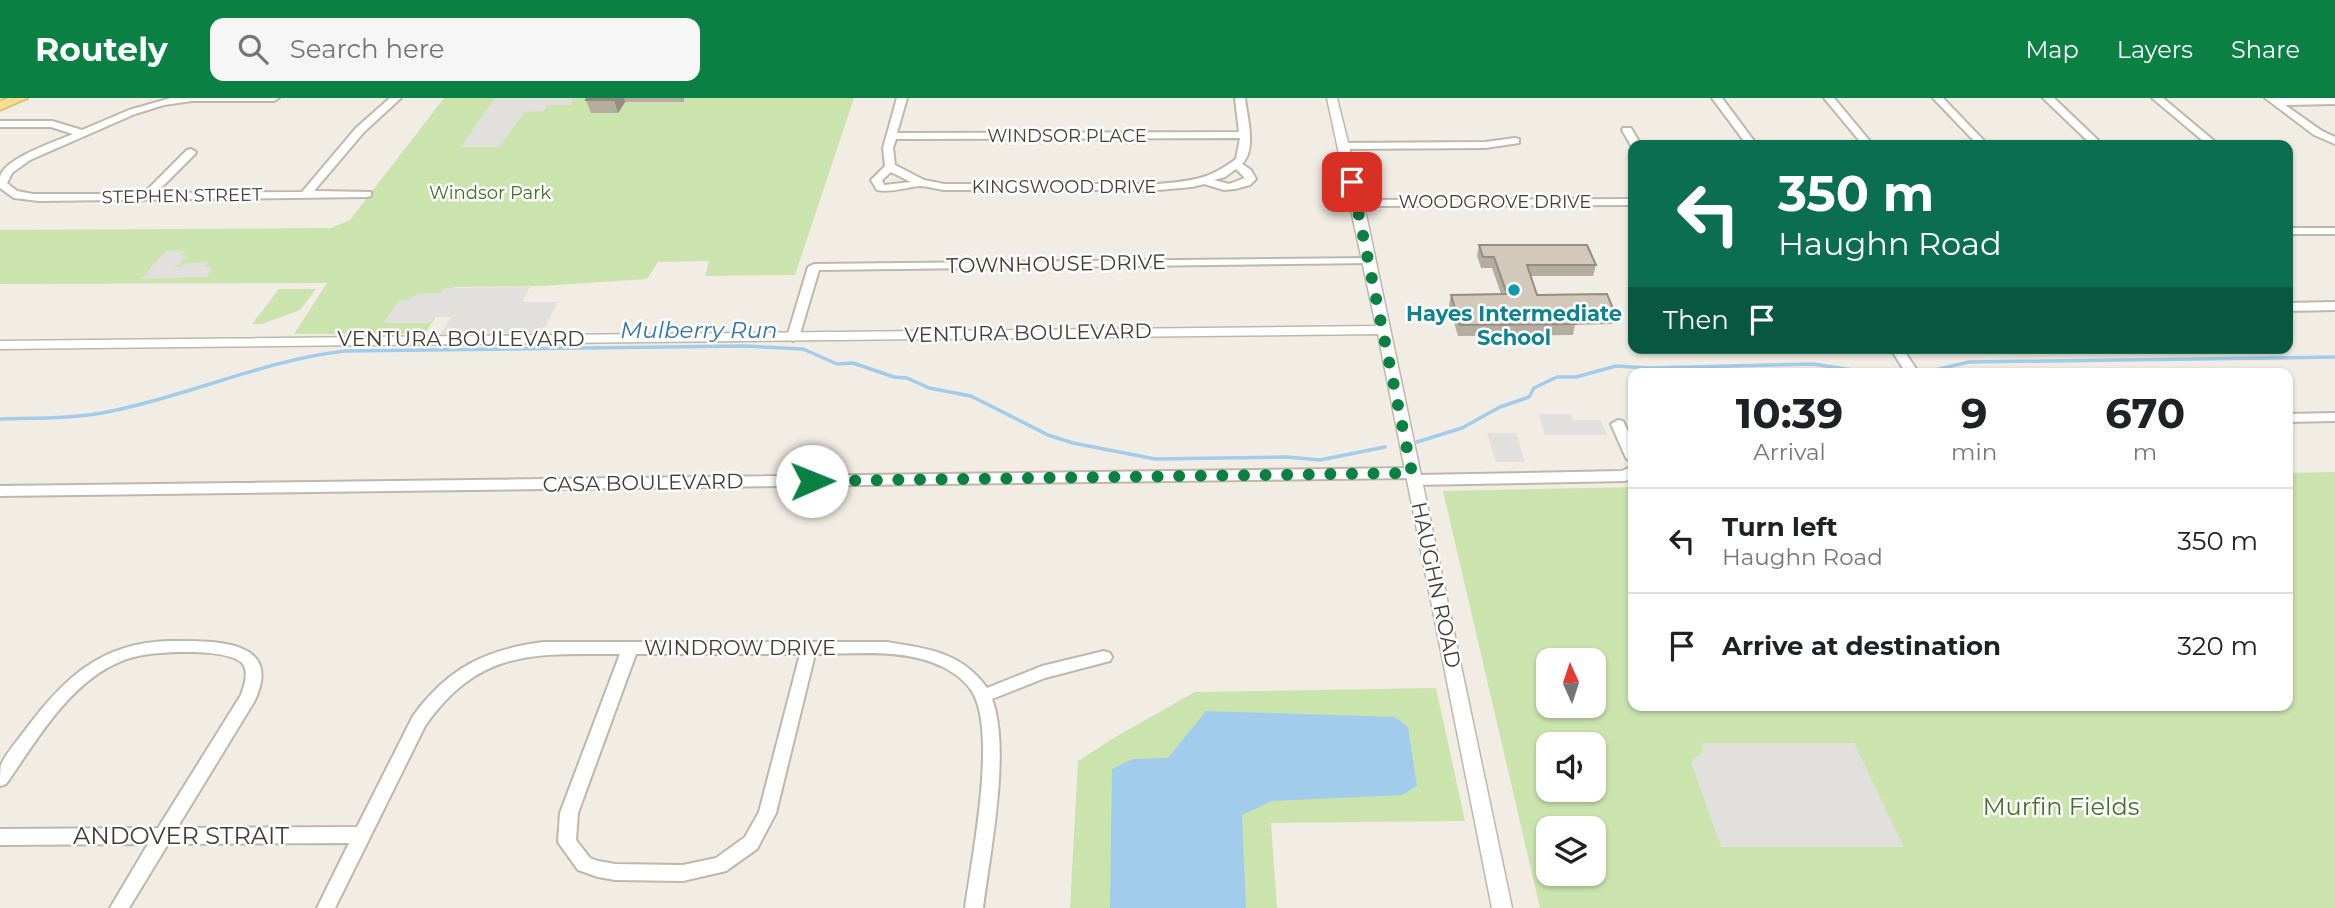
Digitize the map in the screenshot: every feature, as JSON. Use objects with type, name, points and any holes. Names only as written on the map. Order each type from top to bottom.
[{"type":"main road","points":[[0,106],[21,98]]},
{"type":"street","points":[[1,183],[17,163],[81,133],[163,102],[274,98]]},
{"type":"street","points":[[306,194],[360,130],[396,98]]},
{"type":"street","name":"KINGSWOOD DRIVE","points":[[890,167],[888,148],[902,98]]},
{"type":"street","name":"KINGSWOOD DRIVE","points":[[890,167],[876,180],[881,188],[899,188],[921,183],[961,188],[1158,187],[1206,181],[1237,165],[1245,150],[1240,98]]},
{"type":"street","name":"HAUGHN ROAD","points":[[1332,98],[1357,203],[1502,908]]},
{"type":"street","points":[[1717,98],[1748,140]]},
{"type":"street","points":[[1829,98],[1864,140]]},
{"type":"street","points":[[1938,98],[1978,140]]},
{"type":"street","points":[[2048,98],[2093,140]]},
{"type":"street","points":[[2157,98],[2208,140]]},
{"type":"street","points":[[2272,100],[2335,101]]},
{"type":"street","points":[[2272,100],[2318,133],[2335,141]]},
{"type":"street","points":[[0,124],[52,124],[81,133]]},
{"type":"street","points":[[1627,130],[1633,140]]},
{"type":"street","name":"WINDSOR PLACE","points":[[891,136],[1244,135]]},
{"type":"street","points":[[1343,146],[1500,145],[1515,141]]},
{"type":"street","points":[[146,197],[191,152]]},
{"type":"street","name":"KINGSWOOD DRIVE","points":[[1206,181],[1226,187],[1244,184],[1251,179],[1250,175],[1237,165]]},
{"type":"street","name":"KINGSWOOD DRIVE","points":[[890,167],[921,183]]},
{"type":"street","name":"STEPHEN STREET","points":[[1,183],[13,195],[24,197],[367,194]]},
{"type":"street","name":"WOODGROVE DRIVE","points":[[1357,203],[1628,202]]},
{"type":"street","points":[[2293,231],[2335,231]]},
{"type":"street","name":"TOWNHOUSE DRIVE","points":[[793,337],[814,267],[1369,261]]},
{"type":"street","points":[[2293,307],[2335,306]]},
{"type":"street","name":"VENTURA BOULEVARD","points":[[0,345],[1383,330]]},
{"type":"street","points":[[2293,418],[2335,417]]},
{"type":"street","points":[[1618,424],[1628,447]]},
{"type":"street","name":"CASA BOULEVARD","points":[[0,491],[1628,474]]},
{"type":"street","points":[[0,779],[61,697],[80,678],[120,654],[153,648],[234,650],[252,663],[255,673],[253,684],[119,908]]},
{"type":"street","points":[[630,648],[569,813],[567,842],[573,854],[584,864],[615,872],[636,873],[702,870],[735,856],[751,842],[762,827],[767,813],[809,648]]},
{"type":"street","name":"WINDROW DRIVE","points":[[326,908],[431,702],[471,668],[521,650],[809,648],[912,650],[934,656],[960,669],[983,696],[992,728],[993,747],[974,908]]},
{"type":"street","points":[[983,696],[1042,672],[1104,657]]},
{"type":"street","name":"ANDOVER STRAIT","points":[[0,837],[363,835]]},
{"type":"green space","name":"Windsor Park","points":[[444,98],[854,98],[795,275],[705,276],[709,261],[658,262],[647,279],[541,286],[454,287],[425,334],[294,334],[327,283],[0,284],[0,230],[331,228],[350,220]]},
{"type":"green space","points":[[279,289],[316,289],[300,310],[262,324],[252,324]]},
{"type":"green space","name":"Murfin Fields","points":[[2335,472],[2335,908],[1540,908],[1443,491],[1628,487],[1628,711],[2293,711],[2293,473]]},
{"type":"green space","points":[[1436,688],[1465,821],[1271,823],[1277,908],[1070,908],[1078,761],[1117,736],[1195,692]]},
{"type":"shaded area","points":[[495,98],[574,98],[570,105],[547,105],[544,111],[525,112],[499,147],[461,147]]},
{"type":"shaded area","points":[[167,250],[186,251],[180,255],[187,256],[179,265],[170,267],[208,262],[205,267],[211,267],[211,272],[206,277],[141,279]]},
{"type":"shaded area","points":[[530,287],[522,302],[558,302],[545,327],[539,328],[536,333],[441,334],[451,317],[434,317],[430,323],[384,323],[399,300],[408,300],[417,294],[441,293],[444,288]]},
{"type":"shaded area","points":[[1539,414],[1571,414],[1573,420],[1601,420],[1607,435],[1545,435]]},
{"type":"shaded area","points":[[1487,433],[1516,433],[1525,462],[1496,462]]},
{"type":"shaded area","points":[[1701,743],[1854,743],[1904,847],[1721,847],[1691,762],[1703,751]]},
{"type":"water","points":[[1206,711],[1395,717],[1408,727],[1417,786],[1402,795],[1272,801],[1242,815],[1246,908],[1110,908],[1112,769],[1133,759],[1168,758]]},
{"type":"building","points":[[587,98],[615,98],[586,100]]},
{"type":"building","name":"Hayes Intermediate School","points":[[1479,245],[1587,245],[1596,265],[1527,265],[1537,295],[1607,294],[1615,314],[1572,314],[1576,324],[1460,325],[1451,295],[1507,294],[1494,257],[1483,257]]},
{"type":"waterway","name":"Mulberry Run","points":[[0,419],[98,414],[286,362],[345,351],[743,346],[803,349],[837,364],[853,363],[894,377],[907,378],[929,388],[971,396],[1048,435],[1073,443],[1155,459],[1287,457],[1320,460],[1385,447]]},
{"type":"waterway","name":"Mulberry Run","points":[[1944,368],[1969,362],[2335,357]]},
{"type":"waterway","name":"Mulberry Run","points":[[1649,368],[1813,364],[1839,368]]},
{"type":"waterway","name":"Mulberry Run","points":[[1417,442],[1462,428],[1500,407],[1529,397],[1534,388],[1557,377],[1576,377],[1616,366],[1649,368]]},
{"type":"place","name":"Hayes Intermediate School","points":[[1514,290]]},
{"type":"route","points":[[812,481],[1412,473],[1352,182]]}]
